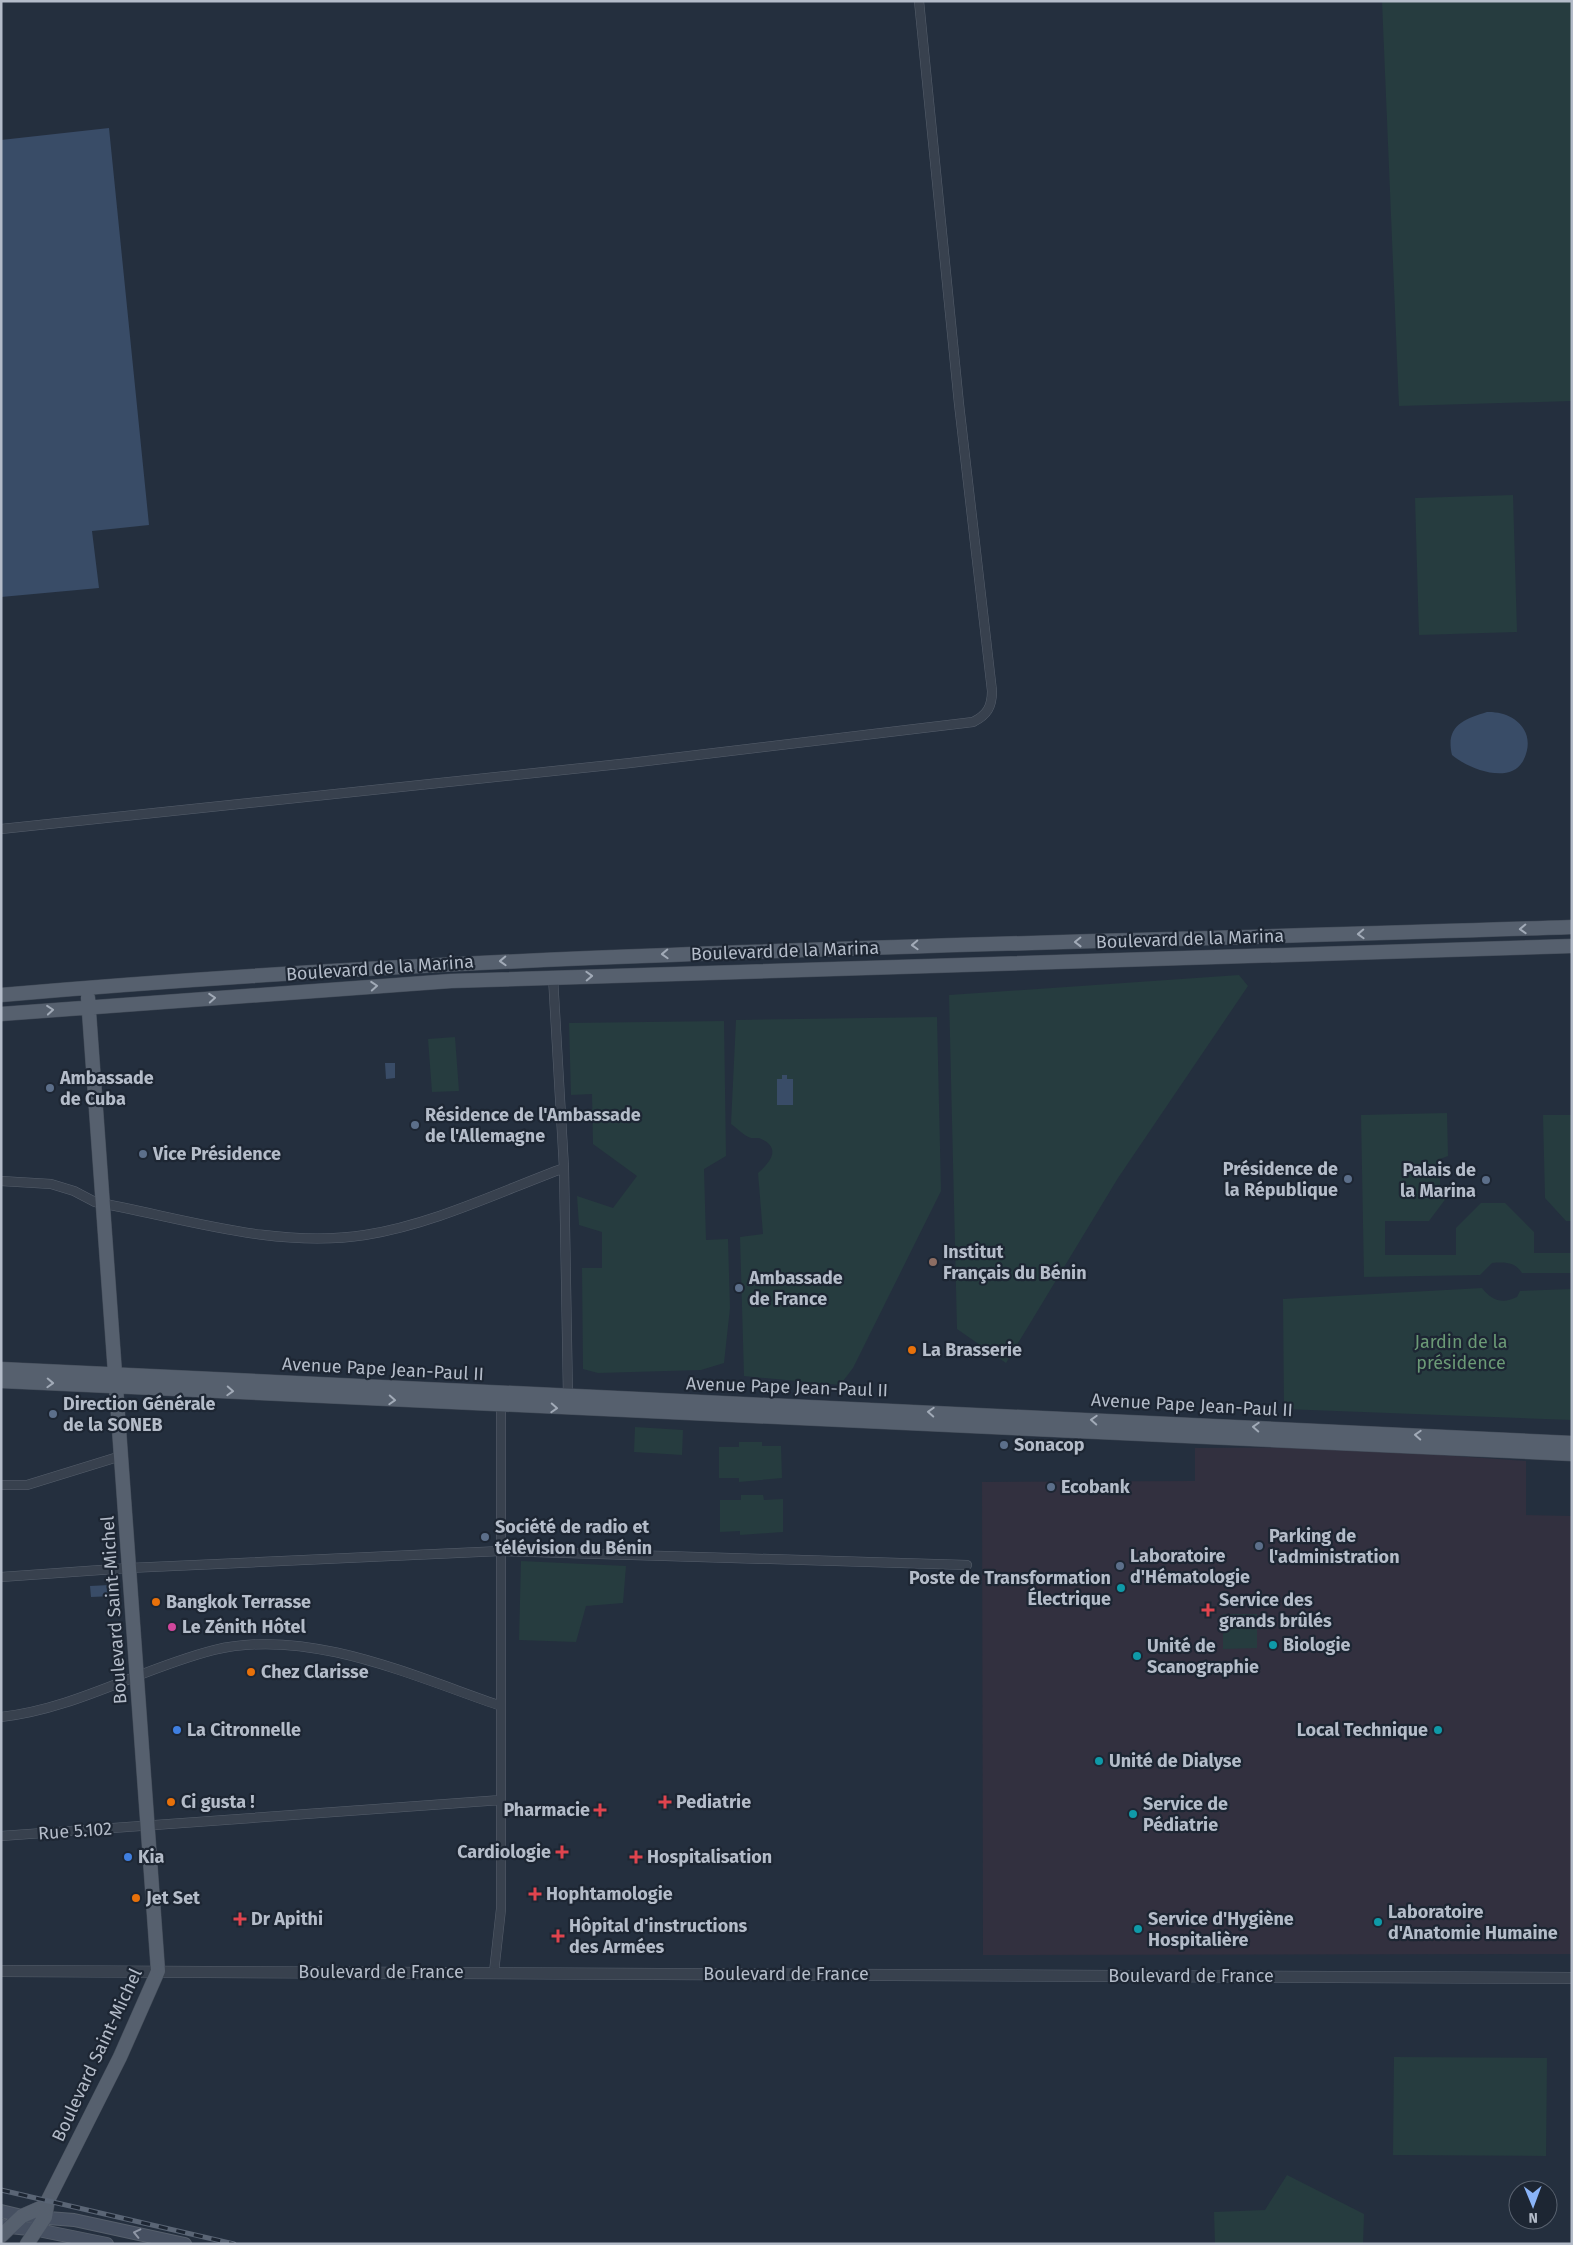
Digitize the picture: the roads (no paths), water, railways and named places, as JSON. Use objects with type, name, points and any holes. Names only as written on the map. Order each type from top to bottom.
[{"type":"main road","name":"Boulevard de la Marina","points":[[1,995],[450,963],[670,953],[1572,927]]},
{"type":"main road","points":[[1330,953],[1336,935]]},
{"type":"main road","points":[[1284,954],[1286,936]]},
{"type":"main road","name":"Boulevard de la Marina","points":[[1,1014],[451,981],[1572,946]]},
{"type":"main road","name":"Boulevard Saint-Michel","points":[[27,2244],[38,2230],[120,2057],[158,1971],[88,988]]},
{"type":"main road","name":"Avenue Pape Jean-Paul II","points":[[1,1369],[116,1379],[501,1399],[1065,1424],[1572,1443]]},
{"type":"main road","name":"Avenue Pape Jean-Paul II","points":[[1,1381],[116,1379]]},
{"type":"main road","name":"Avenue Pape Jean-Paul II","points":[[501,1399],[568,1396],[1572,1454]]},
{"type":"main road","points":[[1,2212],[22,2216],[46,2211],[185,2244]]},
{"type":"main road","points":[[4,2230],[22,2216]]},
{"type":"main road","points":[[4,2230],[38,2230],[107,2244]]},
{"type":"street","points":[[1,829],[630,763],[973,722],[988,712],[992,702],[992,691],[960,414],[919,1]]},
{"type":"street","points":[[553,977],[564,1168],[568,1396]]},
{"type":"street","points":[[1,1181],[51,1184],[103,1203],[274,1236],[311,1239],[347,1237],[381,1232],[428,1219],[564,1168]]},
{"type":"street","points":[[494,1972],[500,1909],[501,1399]]},
{"type":"street","points":[[1,1485],[27,1486],[121,1456]]},
{"type":"street","points":[[1,1577],[129,1568],[501,1551],[967,1566]]},
{"type":"street","points":[[1,1717],[44,1709],[216,1650],[258,1644],[288,1645],[315,1649],[370,1662],[501,1706]]},
{"type":"street","name":"Rue 5.102","points":[[1,1836],[501,1800]]},
{"type":"street","name":"Boulevard de France","points":[[1,1972],[494,1972],[1572,1978]]},
{"type":"water","points":[[109,128],[149,525],[92,531],[99,588],[1,597],[1,140]]},
{"type":"water","points":[[1487,712],[1506,715],[1514,719],[1525,732],[1528,740],[1524,759],[1518,767],[1510,772],[1500,773],[1479,770],[1452,755],[1451,737],[1458,725]]},
{"type":"water","points":[[385,1063],[395,1063],[395,1078],[386,1079]]},
{"type":"water","points":[[782,1075],[787,1075],[787,1079],[793,1079],[793,1105],[777,1105],[777,1079],[782,1079]]},
{"type":"water","points":[[110,1585],[113,1587],[113,1596],[91,1597],[90,1586]]},
{"type":"railway","points":[[1,2190],[234,2244]]},
{"type":"place","name":"Ambassade de Cuba","points":[[50,1088]]},
{"type":"place","name":"Résidence de l'Ambassade de l'Allemagne","points":[[415,1125]]},
{"type":"place","name":"Vice Présidence","points":[[143,1154]]},
{"type":"place","name":"Présidence de la République","points":[[1348,1179]]},
{"type":"place","name":"Palais de la Marina","points":[[1486,1180]]},
{"type":"place","name":"Institut Français du Bénin","points":[[933,1262]]},
{"type":"place","name":"Ambassade de France","points":[[739,1288]]},
{"type":"place","name":"La Brasserie","points":[[912,1350]]},
{"type":"place","name":"Direction Générale de la SONEB","points":[[53,1414]]},
{"type":"place","name":"Sonacop","points":[[1004,1445]]},
{"type":"place","name":"Ecobank","points":[[1051,1487]]},
{"type":"place","name":"Société de radio et télévision du Bénin","points":[[485,1537]]},
{"type":"place","name":"Parking de l'administration","points":[[1259,1546]]},
{"type":"place","name":"Laboratoire d'Hématologie","points":[[1120,1566]]},
{"type":"place","name":"Poste de Transformation Électrique","points":[[1121,1588]]},
{"type":"place","name":"Bangkok Terrasse","points":[[156,1602]]},
{"type":"place","name":"Service des grands brûlés","points":[[1208,1610]]},
{"type":"place","name":"Le Zénith Hôtel","points":[[172,1627]]},
{"type":"place","name":"Biologie","points":[[1273,1645]]},
{"type":"place","name":"Unité de Scanographie","points":[[1137,1656]]},
{"type":"place","name":"Chez Clarisse","points":[[251,1672]]},
{"type":"place","name":"La Citronnelle","points":[[177,1730]]},
{"type":"place","name":"Local Technique","points":[[1438,1730]]},
{"type":"place","name":"Unité de Dialyse","points":[[1099,1761]]},
{"type":"place","name":"Ci gusta !","points":[[171,1802]]},
{"type":"place","name":"Pediatrie","points":[[665,1802]]},
{"type":"place","name":"Pharmacie","points":[[600,1810]]},
{"type":"place","name":"Service de Pédiatrie","points":[[1133,1814]]},
{"type":"place","name":"Cardiologie","points":[[562,1852]]},
{"type":"place","name":"Kia","points":[[128,1857]]},
{"type":"place","name":"Hospitalisation","points":[[636,1857]]},
{"type":"place","name":"Hophtamologie","points":[[535,1894]]},
{"type":"place","name":"Jet Set","points":[[136,1898]]},
{"type":"place","name":"Dr Apithi","points":[[240,1919]]},
{"type":"place","name":"Laboratoire d'Anatomie Humaine","points":[[1378,1922]]},
{"type":"place","name":"Service d'Hygiène Hospitalière","points":[[1138,1929]]},
{"type":"place","name":"Hôpital d'instructions des Armées","points":[[558,1936]]},
{"type":"park label","name":"Jardin de la présidence","points":[[1461,1352]]}]
